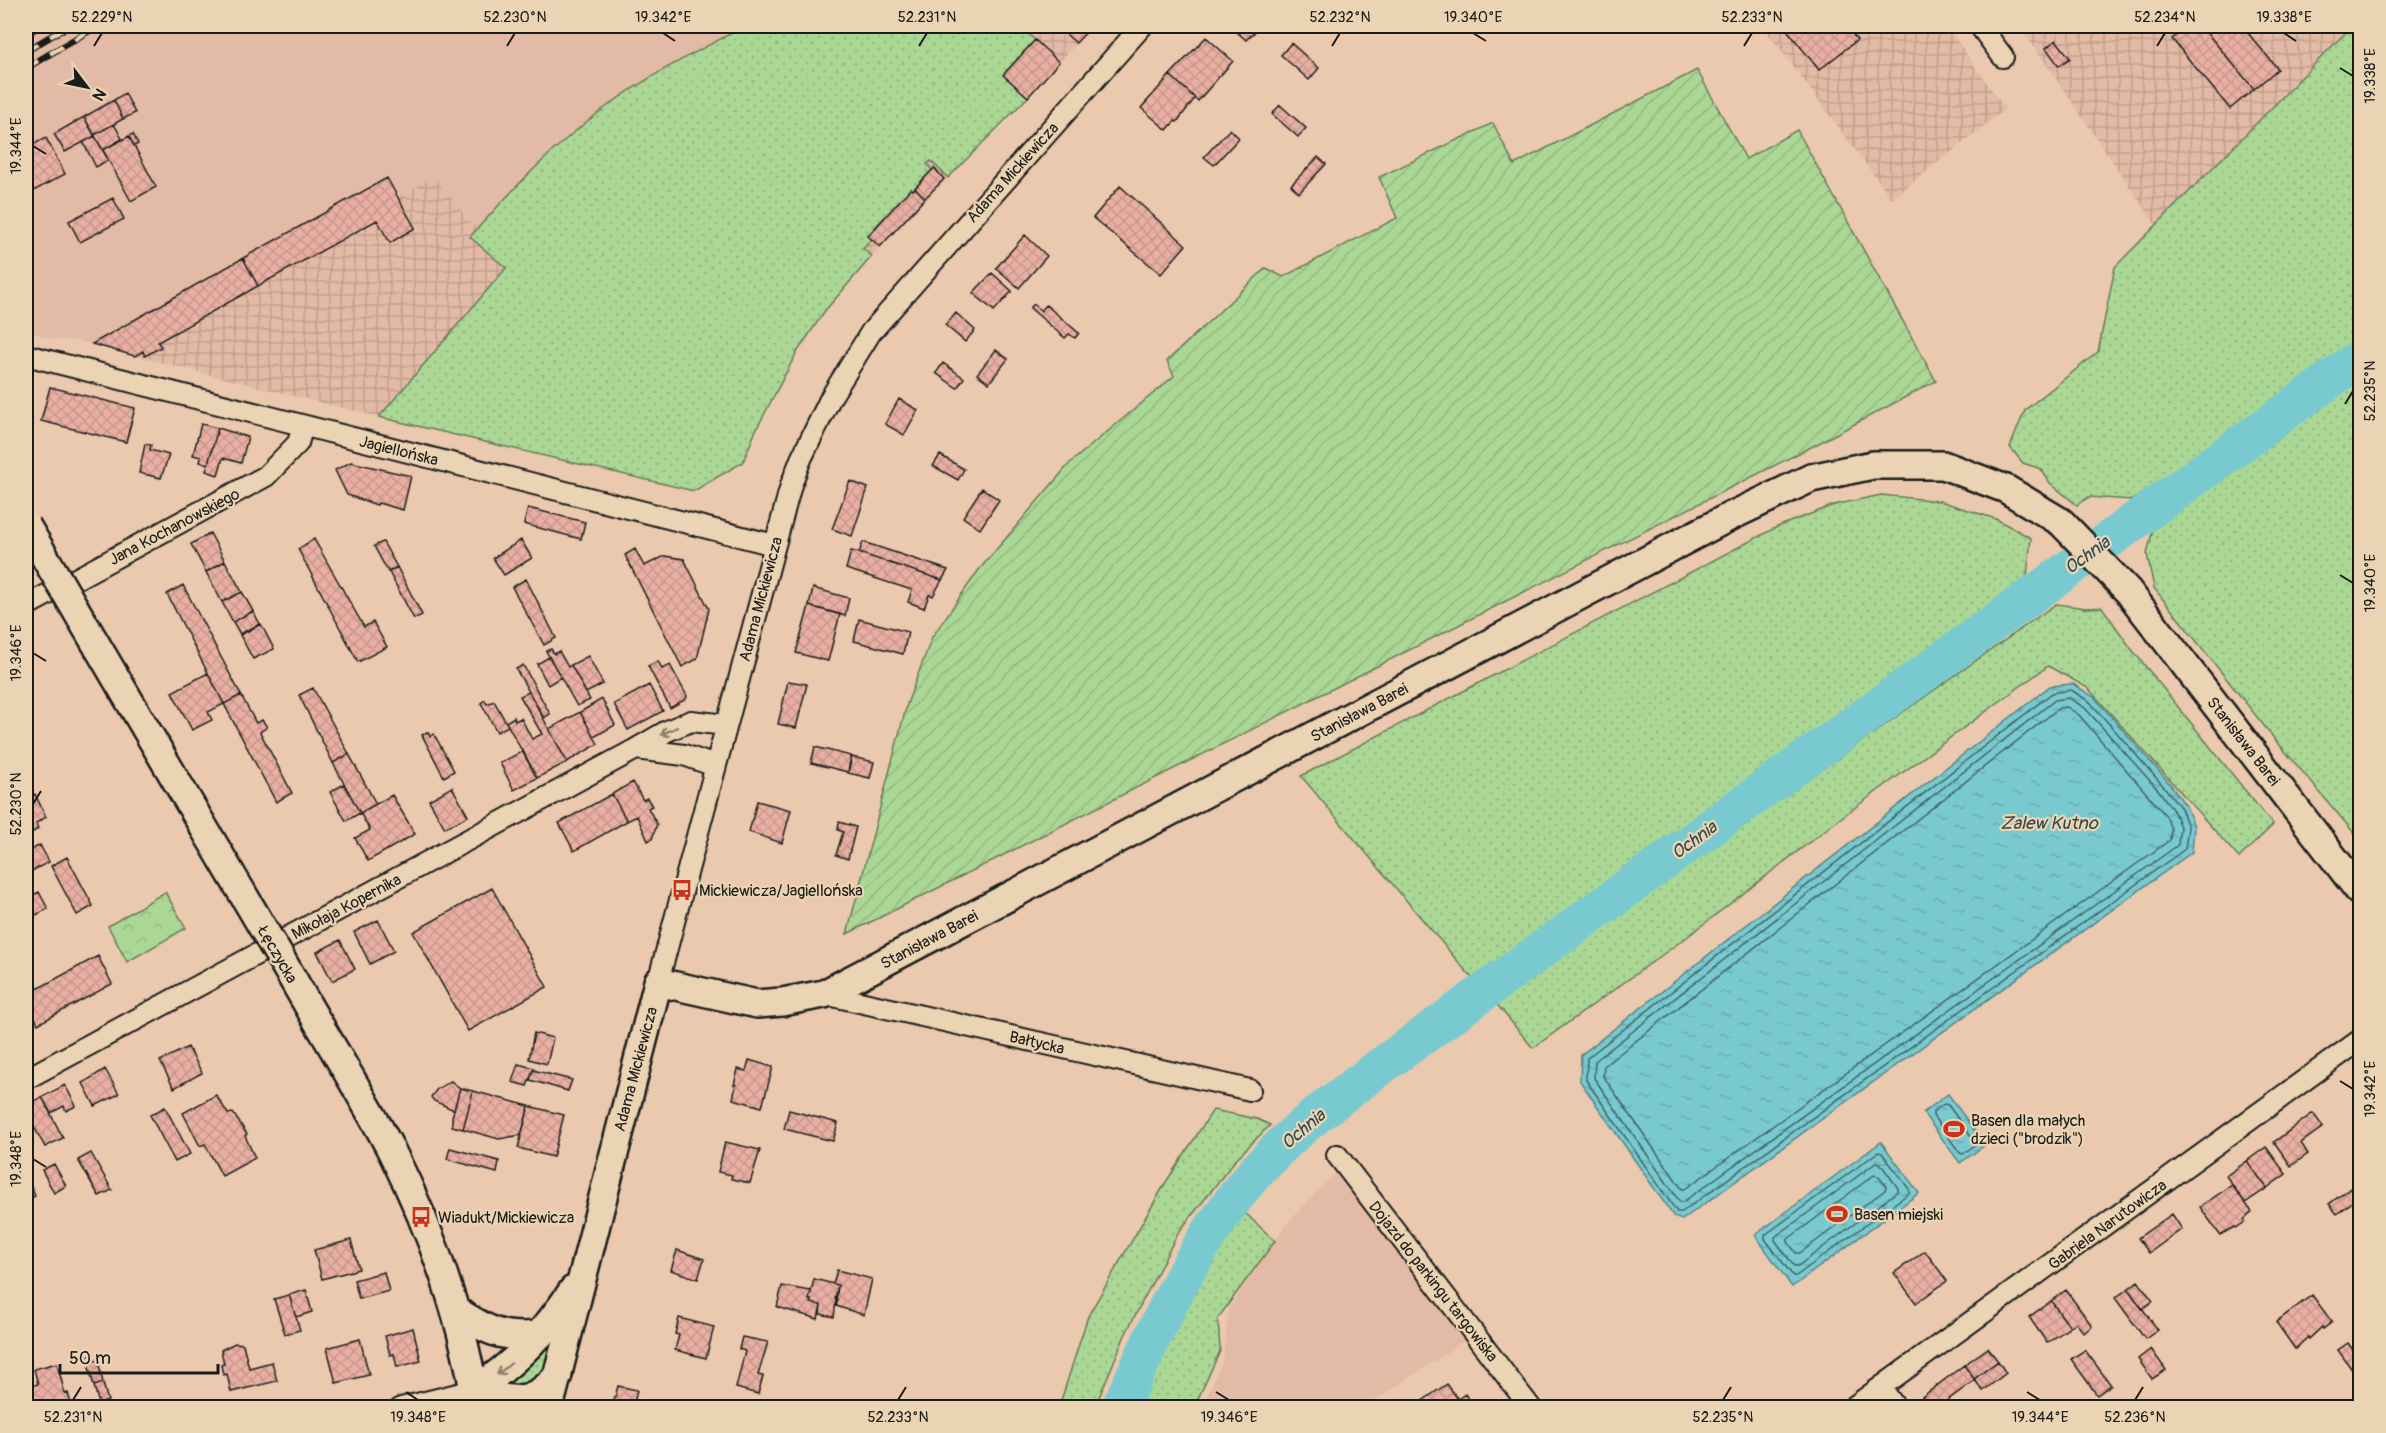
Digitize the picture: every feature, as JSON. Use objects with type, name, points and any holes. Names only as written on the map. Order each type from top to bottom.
[{"type":"street","name":"Adama Mickiewicza","points":[[549,1407],[715,766],[774,545],[801,459],[836,388],[871,332],[1142,26]]},
{"type":"street","points":[[1980,26],[2002,57]]},
{"type":"street","name":"Jagiellońska","points":[[26,355],[774,545]]},
{"type":"street","name":"Jana Kochanowskiego","points":[[26,606],[266,476],[298,444],[303,426]]},
{"type":"street","name":"Stanisława Barei","points":[[658,982],[757,1004],[824,994],[1729,517],[1811,478],[1873,465],[1943,465],[2006,489],[2061,522],[2128,591],[2361,892]]},
{"type":"street","name":"Łęczycka","points":[[26,525],[391,1150],[421,1217],[455,1310],[476,1399]]},
{"type":"street","name":"Mikołaja Kopernika","points":[[26,1079],[667,731],[691,721],[726,725]]},
{"type":"street","points":[[636,749],[684,754],[715,766]]},
{"type":"street","name":"Bałtycka","points":[[824,994],[1250,1090]]},
{"type":"street","name":"Gabriela Narutowicza","points":[[1852,1407],[2361,1040]]},
{"type":"street","name":"Dojazd do parkingu targowiska","points":[[1337,1155],[1531,1407]]},
{"type":"street","name":"Adama Mickiewicza","points":[[476,1399],[540,1335],[582,1276]]},
{"type":"street","points":[[455,1310],[496,1334],[515,1338],[540,1335]]},
{"type":"street","points":[[401,1407],[476,1399],[524,1398],[539,1394],[558,1375]]},
{"type":"street","points":[[1881,1388],[1896,1407]]},
{"type":"shaded area","points":[[26,26],[745,26],[663,71],[499,205],[477,229],[434,178],[398,197],[387,178],[92,344],[52,339],[26,330]]},
{"type":"shaded area","points":[[745,26],[1092,26],[1028,97],[880,247],[824,312],[796,354],[756,430],[743,462],[694,491],[379,417],[92,345],[387,178],[398,197],[434,177],[477,229],[556,147],[607,106],[663,71]]},
{"type":"shaded area","points":[[1763,26],[1947,26],[2005,109],[1892,199]]},
{"type":"shaded area","points":[[2020,26],[2352,26],[2156,225]]},
{"type":"shaded area","points":[[1342,1166],[1470,1337],[1365,1407],[1202,1408],[1223,1360],[1229,1308],[1285,1226]]},
{"type":"green space","points":[[745,26],[1019,26],[1035,40],[1004,74],[1028,97],[948,178],[931,161],[927,164],[932,170],[868,235],[872,239],[863,249],[872,256],[824,312],[796,354],[756,430],[743,462],[694,491],[379,417],[506,268],[470,237],[502,202],[552,152],[587,121],[622,95]]},
{"type":"green space","points":[[2352,26],[2360,26],[2360,341],[2194,463],[2132,500],[2089,497],[2077,505],[2050,483],[2041,469],[2023,463],[2010,447],[2025,410],[2098,352],[2115,267]]},
{"type":"green space","points":[[1697,70],[1746,159],[1797,130],[1936,381],[1813,446],[847,934],[907,704],[932,637],[978,571],[1070,463],[1174,376],[1167,361],[1266,268],[1283,277],[1397,218],[1379,177],[1493,123],[1514,165]]},
{"type":"green space","points":[[2360,373],[2360,840],[2273,737],[2154,588],[2147,554],[2153,529]]},
{"type":"green space","points":[[1881,495],[1940,501],[1996,519],[2031,538],[2027,576],[2005,599],[1942,646],[1477,984],[1301,776],[1777,527],[1834,505]]},
{"type":"green space","points":[[2056,604],[2086,608],[2102,607],[2130,647],[2273,825],[2239,858],[2088,688],[2048,666],[1842,817],[1687,937],[1533,1048],[1494,1001]]},
{"type":"green space","points":[[165,892],[186,928],[127,962],[108,926]]},
{"type":"green space","points":[[1213,1110],[1257,1119],[1270,1125],[1237,1158],[1178,1233],[1125,1335],[1095,1407],[1059,1407],[1088,1316],[1166,1182]]},
{"type":"green space","points":[[1242,1210],[1275,1241],[1218,1318],[1220,1351],[1194,1407],[1132,1407],[1151,1355],[1180,1298],[1203,1262]]},
{"type":"green space","points":[[563,1320],[550,1367],[533,1384],[501,1388]]},
{"type":"water","name":"Zalew Kutno","points":[[2073,684],[2094,697],[2170,784],[2186,806],[2194,826],[2192,852],[1682,1220],[1674,1217],[1580,1081],[1581,1055],[2050,686]]},
{"type":"water","name":"Basen dla małych dzieci (\"brodzik\")","points":[[1948,1094],[1985,1145],[1960,1163],[1923,1113]]},
{"type":"water","name":"Basen miejski","points":[[1881,1142],[1919,1193],[1792,1287],[1755,1235]]},
{"type":"building","points":[[1092,26],[1076,43],[1058,27]]},
{"type":"building","points":[[1230,26],[1261,26],[1246,40]]},
{"type":"building","points":[[1784,26],[1846,26],[1857,40],[1819,70]]},
{"type":"building","points":[[2188,26],[2201,26],[2254,89],[2230,109],[2172,39]]},
{"type":"building","points":[[2201,26],[2242,26],[2278,69],[2254,89]]},
{"type":"building","points":[[1206,37],[1233,61],[1198,101],[1170,75]]},
{"type":"building","points":[[1035,40],[1059,62],[1028,97],[1003,75]]},
{"type":"building","points":[[2056,40],[2070,58],[2059,66],[2046,48]]},
{"type":"building","points":[[1291,43],[1319,68],[1309,80],[1281,55]]},
{"type":"building","points":[[1170,75],[1195,98],[1177,122],[1175,121],[1167,130],[1141,108]]},
{"type":"building","points":[[125,93],[135,113],[123,119],[114,100]]},
{"type":"building","points":[[114,100],[123,119],[94,135],[84,117]]},
{"type":"building","points":[[1280,105],[1306,128],[1298,137],[1272,114]]},
{"type":"building","points":[[84,117],[95,136],[65,152],[54,134]]},
{"type":"building","points":[[114,124],[122,139],[103,150],[94,135]]},
{"type":"building","points":[[1230,129],[1239,138],[1214,165],[1204,157]]},
{"type":"building","points":[[133,134],[138,144],[134,146],[129,136]]},
{"type":"building","points":[[30,136],[34,144],[46,138],[65,174],[28,194],[26,190],[26,139]]},
{"type":"building","points":[[95,136],[108,160],[96,167],[83,142]]},
{"type":"building","points":[[129,136],[156,187],[131,201],[103,150]]},
{"type":"building","points":[[1318,157],[1326,164],[1299,193],[1291,185]]},
{"type":"building","points":[[934,168],[944,179],[925,198],[915,188]]},
{"type":"building","points":[[387,178],[415,228],[390,243],[377,220],[258,286],[243,258]]},
{"type":"building","points":[[1120,186],[1186,245],[1161,274],[1093,218]]},
{"type":"building","points":[[911,188],[913,190],[915,188],[925,198],[880,247],[868,236]]},
{"type":"building","points":[[113,198],[124,219],[80,242],[69,221]]},
{"type":"building","points":[[1025,235],[1047,256],[1019,288],[996,268]]},
{"type":"building","points":[[243,258],[258,286],[158,342],[161,347],[145,356],[143,351],[135,356],[92,344]]},
{"type":"building","points":[[992,273],[1012,291],[994,311],[973,293]]},
{"type":"building","points":[[1034,304],[1041,311],[1046,305],[1079,333],[1075,338],[1069,334],[1065,338],[1030,308]]},
{"type":"building","points":[[956,313],[975,330],[965,342],[945,325]]},
{"type":"building","points":[[996,350],[1008,359],[989,383],[977,374]]},
{"type":"building","points":[[943,363],[964,378],[957,388],[936,373]]},
{"type":"building","points":[[50,387],[135,408],[126,442],[41,421]]},
{"type":"building","points":[[899,399],[918,410],[904,435],[885,424]]},
{"type":"building","points":[[201,424],[218,428],[208,464],[200,462],[201,457],[193,455]]},
{"type":"building","points":[[218,428],[248,437],[241,463],[223,458],[218,475],[206,471]]},
{"type":"building","points":[[145,444],[151,445],[150,450],[169,455],[161,478],[139,473]]},
{"type":"building","points":[[940,455],[964,469],[958,480],[933,466]]},
{"type":"building","points":[[351,462],[411,476],[403,510],[378,503],[377,505],[347,495],[335,470]]},
{"type":"building","points":[[850,481],[868,488],[852,536],[832,529]]},
{"type":"building","points":[[982,488],[999,500],[980,529],[963,517]]},
{"type":"building","points":[[528,508],[585,522],[581,539],[524,524]]},
{"type":"building","points":[[210,533],[225,561],[206,572],[191,544]]},
{"type":"building","points":[[314,539],[364,627],[373,622],[387,647],[358,662],[298,549]]},
{"type":"building","points":[[521,540],[532,558],[504,575],[493,558]]},
{"type":"building","points":[[383,542],[397,567],[388,572],[374,546]]},
{"type":"building","points":[[863,542],[948,570],[942,580],[859,553]]},
{"type":"building","points":[[635,549],[644,566],[665,556],[684,559],[709,609],[697,659],[682,667],[625,555]]},
{"type":"building","points":[[851,551],[942,580],[933,596],[929,595],[924,608],[908,602],[912,590],[846,569]]},
{"type":"building","points":[[225,561],[242,592],[222,602],[206,572]]},
{"type":"building","points":[[397,567],[422,615],[414,619],[389,572]]},
{"type":"building","points":[[526,579],[556,638],[544,645],[512,587]]},
{"type":"building","points":[[183,585],[241,695],[224,704],[167,594]]},
{"type":"building","points":[[813,588],[849,598],[845,616],[809,606]]},
{"type":"building","points":[[242,592],[253,611],[233,622],[222,602]]},
{"type":"building","points":[[809,606],[840,614],[828,661],[796,653]]},
{"type":"building","points":[[253,611],[260,624],[240,634],[233,622]]},
{"type":"building","points":[[859,619],[908,632],[903,654],[854,641]]},
{"type":"building","points":[[261,624],[274,649],[253,659],[240,635]]},
{"type":"building","points":[[551,649],[554,654],[559,651],[568,667],[571,665],[590,700],[577,706],[546,651]]},
{"type":"building","points":[[588,656],[603,684],[586,693],[571,665]]},
{"type":"building","points":[[549,657],[561,677],[548,685],[537,664]]},
{"type":"building","points":[[658,661],[662,669],[670,665],[687,696],[686,699],[670,708],[648,666]]},
{"type":"building","points":[[523,665],[550,714],[544,718],[516,669]]},
{"type":"building","points":[[208,673],[224,704],[208,712],[212,720],[192,730],[172,692]]},
{"type":"building","points":[[788,681],[807,684],[796,728],[778,724]]},
{"type":"building","points":[[649,685],[663,711],[628,730],[614,704]]},
{"type":"building","points":[[313,688],[349,754],[333,763],[299,695]]},
{"type":"building","points":[[529,692],[567,762],[537,778],[506,722],[514,717],[515,721],[521,718],[532,739],[542,734],[520,696]]},
{"type":"building","points":[[241,695],[256,723],[262,720],[267,727],[260,732],[292,793],[276,802],[224,704]]},
{"type":"building","points":[[602,699],[615,725],[594,737],[580,712]]},
{"type":"building","points":[[485,700],[487,704],[494,701],[508,726],[497,732],[481,703]]},
{"type":"building","points":[[580,712],[598,744],[567,762],[549,729]]},
{"type":"building","points":[[428,732],[430,737],[434,734],[454,771],[444,777],[422,735]]},
{"type":"building","points":[[815,747],[851,756],[848,772],[811,763]]},
{"type":"building","points":[[523,751],[537,778],[514,790],[500,763]]},
{"type":"building","points":[[349,754],[376,804],[360,813],[333,763]]},
{"type":"building","points":[[852,757],[874,762],[870,778],[848,773]]},
{"type":"building","points":[[633,782],[643,800],[647,798],[652,806],[648,808],[657,824],[652,839],[648,841],[637,816],[627,821],[612,794]]},
{"type":"building","points":[[344,784],[360,813],[346,821],[330,792]]},
{"type":"building","points":[[452,787],[468,816],[445,828],[429,800]]},
{"type":"building","points":[[35,794],[46,817],[36,823],[38,829],[28,835],[26,799]]},
{"type":"building","points":[[612,794],[627,821],[574,851],[559,823]]},
{"type":"building","points":[[392,795],[415,834],[368,861],[355,838],[370,830],[360,813]]},
{"type":"building","points":[[757,801],[791,810],[782,843],[749,832]]},
{"type":"building","points":[[839,822],[856,827],[848,859],[836,855],[843,832],[838,830]]},
{"type":"building","points":[[40,845],[49,862],[26,874],[26,853]]},
{"type":"building","points":[[67,857],[93,906],[77,915],[51,866]]},
{"type":"building","points":[[492,888],[547,987],[468,1031],[413,932]]},
{"type":"building","points":[[39,892],[48,909],[26,920],[26,899]]},
{"type":"building","points":[[378,920],[394,951],[370,964],[354,932]]},
{"type":"building","points":[[340,940],[355,969],[332,981],[317,952]]},
{"type":"building","points":[[98,956],[112,984],[38,1024],[26,1000],[26,995]]},
{"type":"building","points":[[534,1033],[553,1038],[547,1064],[529,1059]]},
{"type":"building","points":[[188,1047],[202,1073],[174,1088],[160,1061]]},
{"type":"building","points":[[749,1060],[773,1067],[762,1107],[733,1099],[738,1069],[746,1071]]},
{"type":"building","points":[[518,1064],[534,1068],[527,1086],[512,1082]]},
{"type":"building","points":[[105,1069],[119,1094],[95,1106],[83,1083]]},
{"type":"building","points":[[533,1070],[572,1080],[568,1091],[530,1080]]},
{"type":"building","points":[[451,1081],[460,1088],[454,1110],[434,1101],[431,1097],[437,1089]]},
{"type":"building","points":[[65,1085],[76,1106],[66,1111],[64,1106],[51,1113],[42,1097]]},
{"type":"building","points":[[460,1088],[473,1091],[463,1129],[452,1126],[452,1117]]},
{"type":"building","points":[[473,1091],[529,1106],[521,1135],[499,1139],[463,1129]]},
{"type":"building","points":[[216,1095],[228,1114],[233,1113],[247,1134],[245,1136],[255,1158],[222,1176],[205,1144],[200,1146],[183,1113]]},
{"type":"building","points":[[42,1097],[63,1138],[45,1147],[34,1127],[31,1128],[26,1119],[26,1105]]},
{"type":"building","points":[[529,1106],[564,1115],[553,1157],[518,1148]]},
{"type":"building","points":[[165,1107],[190,1154],[175,1162],[150,1115]]},
{"type":"building","points":[[789,1110],[838,1123],[833,1141],[784,1129]]},
{"type":"building","points":[[2313,1113],[2323,1127],[2301,1143],[2308,1154],[2291,1166],[2274,1142]]},
{"type":"building","points":[[725,1142],[760,1150],[750,1183],[731,1179],[732,1175],[718,1172]]},
{"type":"building","points":[[2266,1147],[2286,1174],[2267,1188],[2247,1161]]},
{"type":"building","points":[[450,1148],[499,1161],[497,1173],[447,1159]]},
{"type":"building","points":[[91,1153],[112,1190],[99,1196],[78,1160]]},
{"type":"building","points":[[2247,1161],[2267,1188],[2245,1203],[2226,1176]]},
{"type":"building","points":[[54,1164],[66,1186],[54,1193],[42,1170]]},
{"type":"building","points":[[26,1176],[35,1196],[26,1201]]},
{"type":"building","points":[[2360,1181],[2360,1196],[2337,1214],[2329,1204]]},
{"type":"building","points":[[2232,1185],[2252,1212],[2244,1220],[2245,1222],[2220,1235],[2200,1207]]},
{"type":"building","points":[[2172,1214],[2182,1229],[2149,1253],[2138,1238]]},
{"type":"building","points":[[351,1240],[359,1269],[322,1279],[314,1250]]},
{"type":"building","points":[[677,1250],[704,1259],[698,1279],[671,1270]]},
{"type":"building","points":[[1925,1251],[1947,1281],[1916,1303],[1894,1273]]},
{"type":"building","points":[[837,1270],[872,1279],[864,1315],[836,1306],[838,1285],[833,1284]]},
{"type":"building","points":[[384,1272],[389,1291],[359,1299],[354,1280]]},
{"type":"building","points":[[814,1279],[838,1285],[834,1317],[820,1314],[821,1305],[811,1303],[809,1300]]},
{"type":"building","points":[[2138,1281],[2153,1301],[2142,1309],[2128,1289]]},
{"type":"building","points":[[782,1286],[811,1291],[809,1300],[811,1303],[821,1305],[818,1319],[777,1307]]},
{"type":"building","points":[[2128,1289],[2158,1330],[2145,1339],[2115,1298]]},
{"type":"building","points":[[306,1290],[312,1312],[296,1317],[289,1295]]},
{"type":"building","points":[[2066,1290],[2092,1326],[2084,1333],[2076,1323],[2070,1327],[2051,1301]]},
{"type":"building","points":[[289,1295],[300,1330],[285,1334],[274,1299]]},
{"type":"building","points":[[2312,1295],[2332,1322],[2323,1329],[2322,1327],[2309,1339],[2308,1337],[2295,1349],[2276,1322]]},
{"type":"building","points":[[2051,1301],[2070,1327],[2047,1343],[2029,1317]]},
{"type":"building","points":[[679,1318],[714,1327],[706,1358],[675,1350],[679,1335],[675,1334]]},
{"type":"building","points":[[413,1328],[421,1361],[397,1367],[394,1354],[390,1355],[385,1336]]},
{"type":"building","points":[[742,1337],[768,1342],[758,1375],[763,1376],[758,1394],[736,1388],[745,1351],[739,1349]]},
{"type":"building","points":[[360,1339],[369,1375],[336,1383],[327,1348]]},
{"type":"building","points":[[235,1343],[243,1344],[249,1368],[272,1362],[277,1381],[231,1392],[227,1374],[223,1375],[221,1365],[224,1364],[221,1350]]},
{"type":"building","points":[[2348,1343],[2360,1360],[2360,1381],[2338,1350]]},
{"type":"building","points":[[1988,1348],[1998,1361],[1974,1379],[1964,1365]]},
{"type":"building","points":[[2151,1349],[2166,1370],[2152,1379],[2138,1359]]},
{"type":"building","points":[[2085,1350],[2111,1385],[2097,1395],[2071,1359]]},
{"type":"building","points":[[92,1355],[93,1361],[98,1360],[103,1383],[94,1386],[86,1356]]},
{"type":"building","points":[[1998,1361],[2006,1373],[1983,1391],[1974,1379]]},
{"type":"building","points":[[57,1363],[65,1394],[68,1393],[72,1408],[34,1408],[28,1387],[38,1384],[34,1369]]},
{"type":"building","points":[[1964,1365],[1975,1380],[1937,1408],[1930,1408],[1922,1397]]},
{"type":"building","points":[[103,1383],[108,1401],[99,1404],[94,1386]]},
{"type":"building","points":[[1447,1384],[1458,1399],[1465,1394],[1474,1408],[1412,1408]]},
{"type":"building","points":[[618,1386],[637,1390],[633,1408],[612,1408]]},
{"type":"waterway","name":"Ochnia","points":[[1120,1408],[1169,1303],[1207,1236],[1253,1175],[1302,1127],[1373,1072],[2360,358]]},
{"type":"railway","points":[[26,34],[40,26]]},
{"type":"railway","points":[[26,51],[68,26]]},
{"type":"railway","points":[[26,68],[97,26]]},
{"type":"place","name":"Mickiewicza/Jagiellońska","points":[[682,890]]},
{"type":"place","name":"Basen dla małych dzieci (\"brodzik\")","points":[[1954,1129]]},
{"type":"place","name":"Basen miejski","points":[[1837,1214]]},
{"type":"place","name":"Wiadukt/Mickiewicza","points":[[421,1217]]}]
